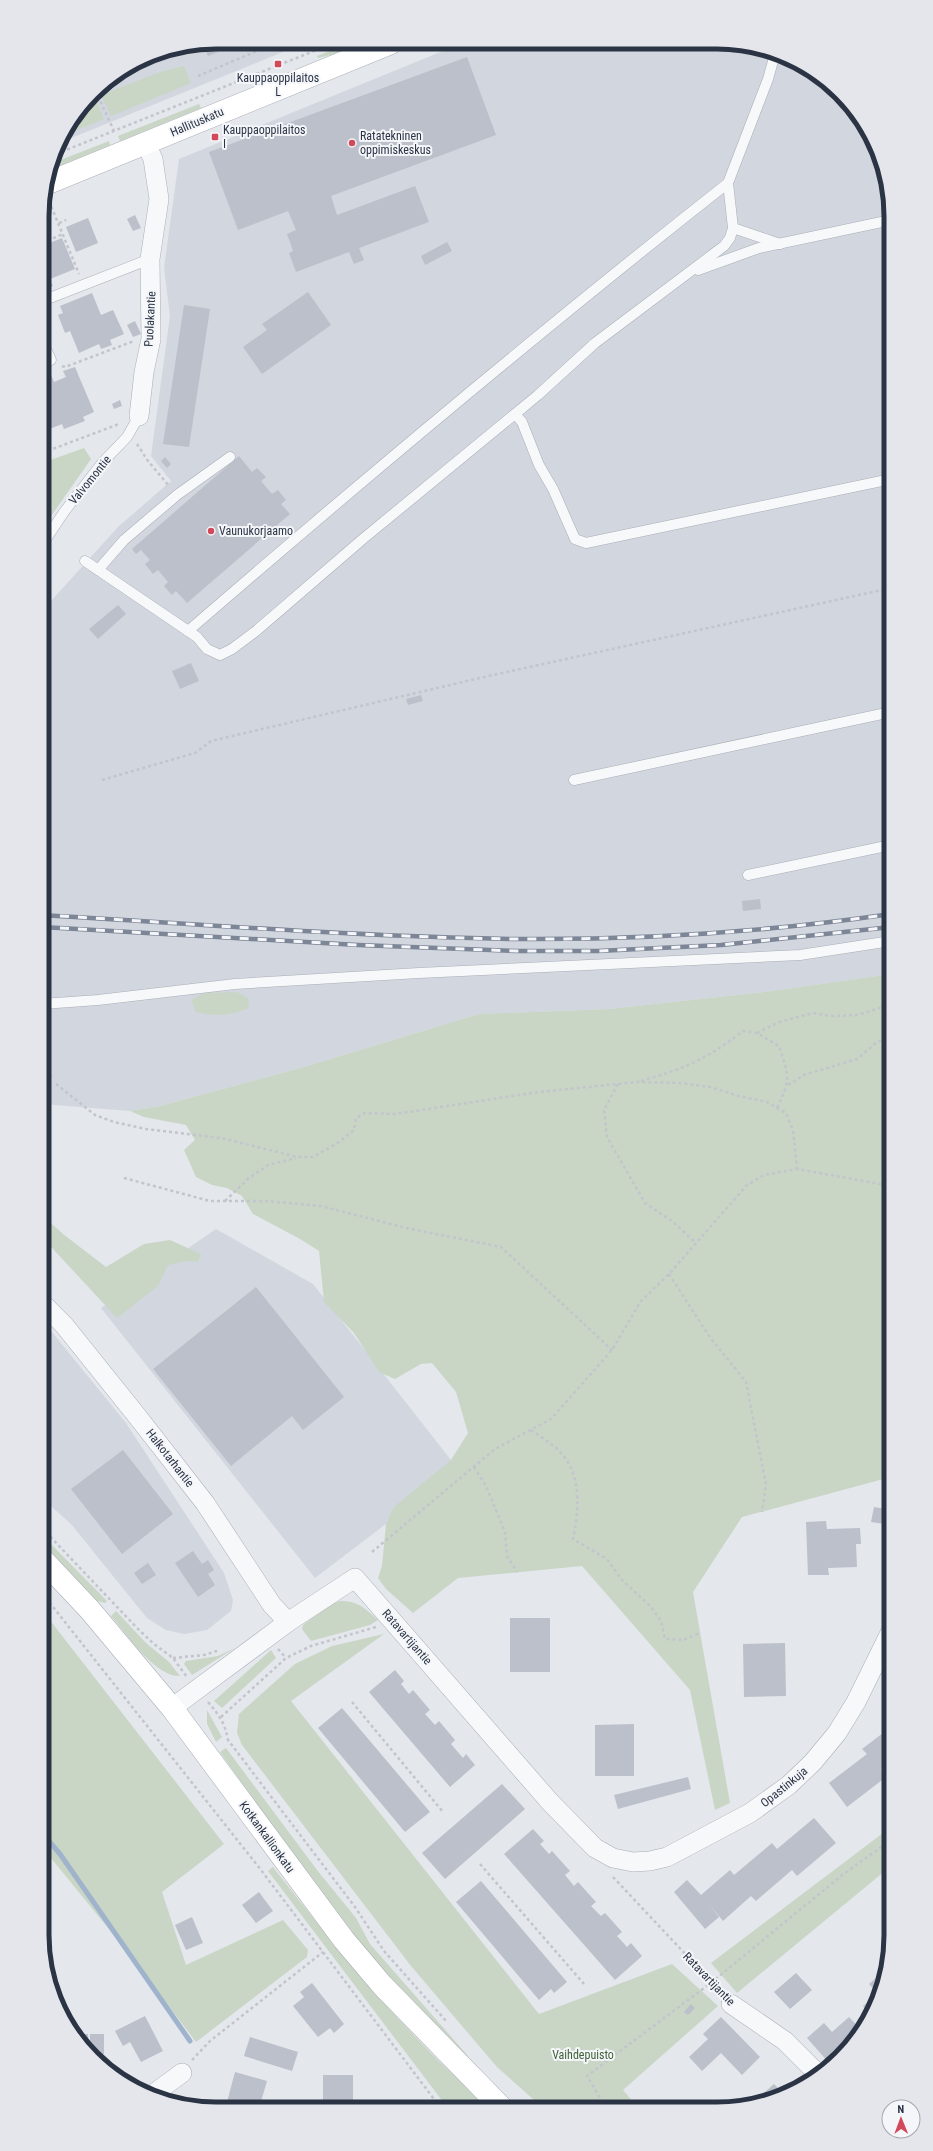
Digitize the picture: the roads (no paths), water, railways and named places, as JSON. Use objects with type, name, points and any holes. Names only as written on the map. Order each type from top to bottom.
[{"type":"street","name":"Hallituskatu","points":[[51,189],[146,144],[376,49]]},
{"type":"street","name":"Puolakantie","points":[[139,416],[144,372],[151,339],[150,259],[158,189],[153,159],[146,144]]},
{"type":"street","name":"Halkotarhantie","points":[[49,1310],[64,1324],[205,1503],[272,1605],[288,1622]]},
{"type":"street","name":"Kotkankallionkatu","points":[[49,1566],[90,1610],[172,1708],[344,1940],[382,1985],[507,2102]]},
{"type":"street","name":"Ratavartijantie","points":[[172,1708],[288,1622],[355,1578],[550,1802],[611,1865]]},
{"type":"street","name":"Opastinkuja","points":[[611,1865],[650,1861],[666,1857],[750,1813],[789,1785],[813,1762],[838,1733],[856,1702],[884,1645]]},
{"type":"street","name":"Ratavartijantie","points":[[731,2004],[785,2041],[814,2071]]},
{"type":"street","points":[[157,2091],[182,2073]]},
{"type":"lane","points":[[85,561],[197,637],[208,649],[220,655],[232,649],[256,631],[364,538],[515,414],[595,343],[724,246],[730,238],[733,228],[728,183],[768,79],[774,59]]},
{"type":"lane","points":[[188,631],[348,493],[448,412],[542,331],[728,183]]},
{"type":"lane","points":[[689,273],[759,248],[884,222]]},
{"type":"lane","points":[[733,228],[780,244]]},
{"type":"lane","points":[[49,298],[150,259]]},
{"type":"lane","points":[[515,414],[522,422],[539,466],[553,489],[575,539],[586,543],[884,480]]},
{"type":"lane","name":"Valvomontie","points":[[49,534],[64,512],[97,469],[127,437],[139,416]]},
{"type":"lane","points":[[98,570],[124,540],[177,495],[230,457]]},
{"type":"lane","points":[[574,780],[884,714]]},
{"type":"lane","points":[[748,875],[884,846]]},
{"type":"lane","points":[[49,1004],[98,1000],[242,983],[800,955],[884,942]]},
{"type":"waterway","points":[[49,1841],[60,1854],[190,2041]]},
{"type":"railway","points":[[49,915],[398,936],[563,939],[704,934],[798,926],[884,915]]},
{"type":"railway","points":[[49,927],[358,945],[516,951],[598,951],[721,945],[884,928]]},
{"type":"place","name":"Kauppaoppilaitos L","points":[[278,64]]},
{"type":"place","name":"Kauppaoppilaitos I","points":[[215,137]]},
{"type":"place","name":"Ratatekninen oppimiskeskus","points":[[352,143]]},
{"type":"place","name":"Vaunukorjaamo","points":[[211,531]]},
{"type":"park label","name":"Vaihdepuisto","points":[[583,2055]]}]
